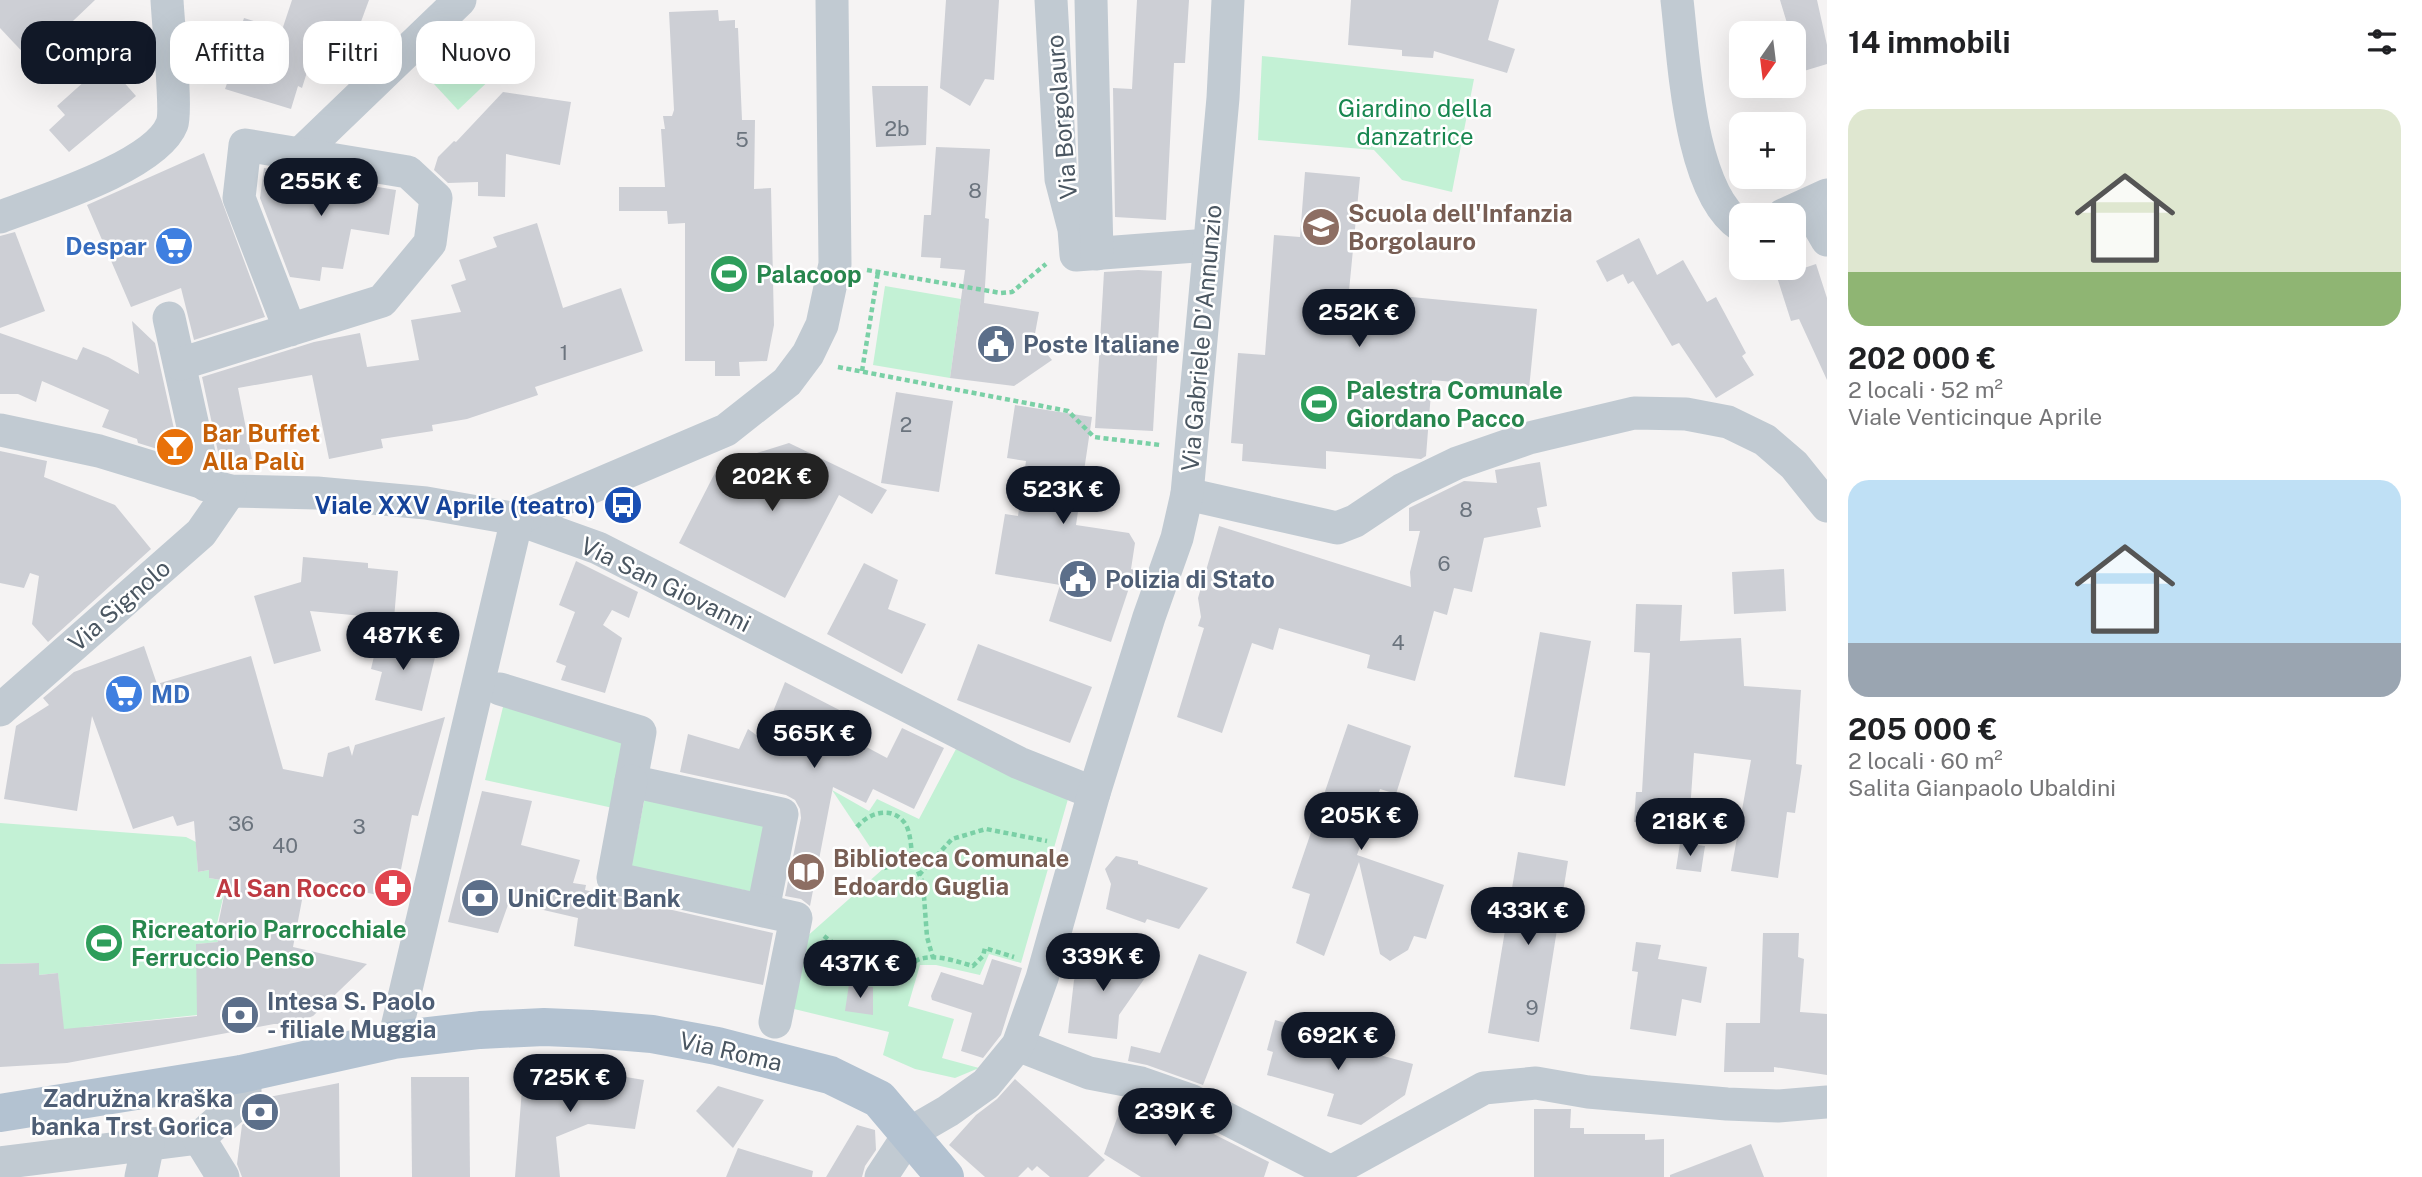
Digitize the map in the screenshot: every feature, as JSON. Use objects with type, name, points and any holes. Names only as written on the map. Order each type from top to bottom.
[{"type":"main road","name":"Via Roma","points":[[0,1113],[243,1080],[394,1040],[480,1030],[544,1027],[652,1034],[717,1046],[830,1075],[879,1099],[945,1177]]},
{"type":"street","points":[[0,216],[79,187],[141,157],[163,140],[174,122],[167,0]]},
{"type":"street","points":[[300,154],[460,0]]},
{"type":"street","points":[[394,1040],[517,519],[726,430],[787,382],[803,361],[822,325],[835,264],[832,0]]},
{"type":"street","name":"Via Borgolauro","points":[[1051,0],[1061,178],[1086,247]]},
{"type":"street","name":"Via Borgolauro","points":[[1086,247],[1091,0]]},
{"type":"street","name":"Via Gabriele D'Annunzio","points":[[1010,1055],[1042,978],[1094,793],[1149,617],[1177,538],[1187,494],[1223,98],[1228,0]]},
{"type":"street","points":[[1677,0],[1701,167],[1720,206],[1729,215]]},
{"type":"street","points":[[180,364],[290,330],[382,301],[430,243],[436,198],[408,172],[245,145],[239,198],[290,330]]},
{"type":"street","points":[[1806,205],[1823,197]]},
{"type":"street","points":[[1823,197],[1813,216],[1827,240]]},
{"type":"street","points":[[1086,247],[1209,245]]},
{"type":"street","points":[[169,317],[180,364],[218,488]]},
{"type":"street","points":[[1187,494],[1336,528],[1355,521],[1403,489],[1457,463],[1529,438],[1634,413],[1686,414],[1728,422],[1765,440],[1794,465],[1827,506]]},
{"type":"street","name":"Via San Giovanni","points":[[0,430],[99,452],[218,488],[317,493],[426,503],[517,519],[598,548],[1019,763],[1094,793]]},
{"type":"street","name":"Via Signolo","points":[[0,710],[201,533],[218,488]]},
{"type":"street","name":"Via Roma","points":[[500,689],[640,732],[613,878],[796,918],[775,1022]]},
{"type":"street","points":[[631,780],[782,814],[763,910]]},
{"type":"street","points":[[881,1177],[910,1133],[948,1111],[986,1084],[1010,1055],[1141,1083],[1190,1100],[1331,1172],[1484,1088],[1536,1083],[1588,1092],[1727,1104],[1778,1106],[1827,1102]]},
{"type":"street","points":[[0,1163],[199,1138],[245,1097],[243,1080]]},
{"type":"street","points":[[910,1133],[912,1177]]},
{"type":"street","points":[[199,1138],[223,1177]]},
{"type":"street","points":[[141,1177],[148,1144]]},
{"type":"path","points":[[835,264],[1001,293],[1012,292],[1086,247]]},
{"type":"path","points":[[862,371],[878,272]]},
{"type":"path","points":[[803,361],[1068,411],[1094,437],[1169,446]]},
{"type":"path","points":[[857,827],[863,819],[879,813],[893,814],[906,826],[912,860],[919,875],[927,911],[927,937],[933,958]]},
{"type":"path","points":[[919,875],[952,839],[986,829],[1028,835],[1049,842]]},
{"type":"path","points":[[884,868],[912,860]]},
{"type":"path","points":[[816,928],[834,944],[887,970],[902,970],[923,958],[948,958],[973,966],[983,956],[985,948],[1017,957]]},
{"type":"green space","name":"Giardino della danzatrice","points":[[1262,56],[1474,79],[1452,192],[1402,180],[1374,150],[1258,140]]},
{"type":"green space","points":[[434,84],[485,84],[458,110]]},
{"type":"green space","points":[[885,286],[961,299],[950,378],[873,365]]},
{"type":"green space","points":[[504,703],[627,740],[613,808],[485,780]]},
{"type":"green space","points":[[956,749],[1068,799],[1021,963],[989,954],[980,975],[936,965],[920,965],[908,1006],[954,1019],[942,1058],[979,1068],[955,1078],[915,1069],[883,1055],[889,1032],[790,1008],[804,939],[884,868],[832,790],[869,811],[877,799],[919,819]]},
{"type":"green space","points":[[646,792],[774,818],[759,893],[631,867]]},
{"type":"green space","name":"Ricreatorio Parrocchiale Ferruccio Penso","points":[[0,823],[186,837],[196,842],[198,872],[209,870],[209,878],[227,881],[215,932],[218,942],[197,944],[197,1015],[84,1027],[65,1063],[58,973],[39,975],[38,963],[0,964]]},
{"type":"building","points":[[0,0],[95,0],[73,21],[21,21],[21,50],[0,28]]},
{"type":"building","points":[[292,0],[369,0],[361,21],[303,21],[303,84],[302,88],[298,86],[291,109],[225,89],[227,84],[289,84],[289,21],[285,21]]},
{"type":"building","points":[[946,0],[999,0],[994,80],[985,79],[970,106],[940,88]]},
{"type":"building","points":[[1137,0],[1189,0],[1185,63],[1174,63],[1166,220],[1115,217],[1113,88],[1132,89]]},
{"type":"building","points":[[1351,0],[1499,0],[1488,40],[1515,49],[1507,73],[1434,51],[1433,58],[1402,56],[1402,50],[1348,45]]},
{"type":"building","points":[[1780,0],[1817,0],[1827,45],[1827,64],[1806,70],[1806,21],[1786,21]]},
{"type":"building","points":[[718,10],[719,21],[735,20],[735,28],[738,28],[742,120],[755,120],[754,189],[771,188],[774,325],[767,361],[739,362],[740,376],[715,376],[715,361],[685,361],[685,223],[668,224],[667,211],[619,211],[619,187],[665,187],[661,129],[665,129],[663,116],[672,116],[674,110],[669,12]]},
{"type":"building","points":[[82,84],[125,84],[136,96],[69,152],[49,130],[65,115],[57,106]]},
{"type":"building","points":[[872,86],[928,86],[926,145],[876,147]]},
{"type":"building","points":[[503,92],[571,102],[560,165],[506,154],[505,197],[478,196],[478,182],[448,183],[434,170],[438,157],[456,142]]},
{"type":"building","points":[[936,147],[990,149],[985,218],[989,219],[984,303],[1039,312],[1034,339],[1052,360],[1014,386],[950,378],[965,270],[940,268],[941,258],[921,257],[924,215],[931,215]]},
{"type":"building","name":"Despar","points":[[204,153],[265,317],[194,340],[181,288],[131,307],[87,205]]},
{"type":"building","points":[[264,168],[396,190],[389,235],[351,229],[343,269],[322,267],[320,281],[290,277],[260,198]]},
{"type":"building","points":[[1305,172],[1360,177],[1349,291],[1537,309],[1529,389],[1432,380],[1426,456],[1421,459],[1326,451],[1326,469],[1242,461],[1243,444],[1231,443],[1238,353],[1265,355],[1274,235],[1300,237]]},
{"type":"building","points":[[537,223],[563,308],[621,288],[643,351],[535,387],[538,395],[467,419],[432,425],[433,431],[381,439],[383,448],[329,459],[312,375],[238,388],[252,459],[221,466],[202,377],[314,342],[360,333],[367,367],[419,360],[411,320],[461,312],[451,285],[466,280],[459,260],[497,247],[493,237]]},
{"type":"building","points":[[15,232],[45,311],[0,328],[0,236]]},
{"type":"building","points":[[1639,238],[1657,275],[1683,260],[1707,302],[1716,297],[1746,353],[1742,356],[1754,375],[1716,398],[1679,343],[1672,346],[1633,281],[1628,284],[1623,274],[1607,282],[1596,261]]},
{"type":"building","points":[[1816,264],[1827,298],[1827,380],[1799,319],[1791,321],[1778,280],[1806,280],[1806,267]]},
{"type":"building","points":[[1162,271],[1153,431],[1095,428],[1104,272]]},
{"type":"building","points":[[132,321],[155,343],[180,456],[138,443],[137,439],[102,427],[109,410],[42,381],[36,402],[18,394],[0,394],[0,333],[77,360],[83,347],[139,374]]},
{"type":"building","points":[[896,392],[953,401],[939,492],[881,483]]},
{"type":"building","points":[[1015,405],[1092,417],[1076,525],[1129,533],[1135,543],[1131,569],[1135,570],[1111,642],[1049,621],[1060,585],[995,574],[1005,514],[1018,516],[1026,461],[1007,458]]},
{"type":"building","points":[[789,443],[887,490],[872,514],[839,495],[785,598],[679,543],[719,465]]},
{"type":"building","points":[[0,451],[47,461],[44,477],[115,505],[151,549],[48,642],[32,624],[39,576],[30,573],[24,588],[0,583]]},
{"type":"building","points":[[1540,462],[1547,506],[1537,508],[1541,527],[1484,538],[1472,592],[1454,588],[1447,615],[1434,611],[1415,681],[1367,668],[1370,655],[1279,628],[1273,650],[1252,643],[1222,733],[1177,717],[1204,628],[1198,626],[1201,617],[1198,598],[1219,526],[1411,587],[1410,572],[1420,531],[1409,531],[1409,508],[1464,481],[1497,483],[1495,470]]},
{"type":"building","points":[[303,557],[368,563],[368,568],[398,571],[394,619],[310,611],[321,651],[274,664],[254,596],[301,582]]},
{"type":"building","points":[[576,561],[638,592],[629,618],[612,610],[603,625],[622,638],[605,693],[561,680],[566,666],[556,662],[575,612],[559,605]]},
{"type":"building","points":[[864,563],[898,580],[888,609],[926,624],[902,674],[827,634]]},
{"type":"building","points":[[1784,569],[1786,611],[1734,614],[1732,572]]},
{"type":"building","points":[[1636,604],[1682,605],[1680,641],[1741,638],[1744,686],[1801,690],[1796,764],[1802,765],[1795,813],[1787,812],[1778,878],[1731,871],[1751,760],[1694,753],[1689,826],[1634,822],[1636,792],[1642,792],[1650,653],[1634,652]]},
{"type":"building","points":[[1540,632],[1591,641],[1565,786],[1514,777]]},
{"type":"building","points":[[379,635],[437,649],[422,711],[375,700],[382,672],[371,669]]},
{"type":"building","points":[[978,644],[1092,687],[1070,743],[957,700]]},
{"type":"building","points":[[144,646],[157,684],[251,656],[283,769],[323,777],[328,753],[349,746],[352,756],[355,745],[445,717],[418,816],[412,815],[395,899],[306,879],[293,947],[367,964],[313,1016],[293,1024],[274,1024],[67,1063],[0,1067],[0,964],[39,963],[39,975],[58,973],[64,1029],[197,1016],[196,944],[218,942],[216,935],[227,881],[209,878],[209,870],[198,872],[194,821],[177,826],[173,816],[133,829],[92,716],[77,811],[4,799],[16,726],[49,705],[43,698],[74,672]]},
{"type":"building","points":[[785,682],[851,716],[842,734],[887,758],[902,728],[944,748],[914,809],[873,789],[866,803],[833,787],[810,906],[801,899],[785,896],[801,818],[795,800],[786,795],[680,772],[688,734],[739,749],[748,729],[762,739]]},
{"type":"building","points":[[1348,724],[1411,746],[1396,794],[1380,789],[1357,855],[1444,885],[1426,939],[1414,936],[1408,950],[1390,961],[1380,954],[1359,862],[1324,956],[1296,943],[1310,894],[1292,888]]},
{"type":"building","points":[[482,791],[532,801],[521,845],[580,860],[573,883],[586,885],[585,890],[773,933],[763,985],[574,946],[578,918],[509,902],[498,933],[448,922]]},
{"type":"building","points":[[1680,843],[1705,846],[1701,872],[1676,869]]},
{"type":"building","points":[[1518,852],[1568,861],[1539,1042],[1488,1033]]},
{"type":"building","points":[[1116,856],[1138,861],[1138,864],[1208,888],[1179,929],[1147,919],[1145,923],[1106,909],[1111,884],[1105,869]]},
{"type":"building","points":[[1763,933],[1799,933],[1798,957],[1804,959],[1800,1012],[1827,1014],[1827,1075],[1774,1067],[1774,1072],[1724,1072],[1726,1023],[1760,1023]]},
{"type":"building","points":[[1100,941],[1147,975],[1119,1015],[1117,1039],[1068,1033],[1074,980]]},
{"type":"building","points":[[1636,942],[1661,945],[1658,959],[1707,967],[1701,1003],[1682,999],[1676,1036],[1630,1029],[1638,972],[1632,971]]},
{"type":"building","points":[[1199,954],[1247,972],[1203,1085],[1128,1061],[1131,1046],[1160,1053]]},
{"type":"building","points":[[992,959],[1022,968],[1001,1035],[983,1058],[961,1051],[972,1013],[932,1000],[931,996],[941,972],[983,985]]},
{"type":"building","points":[[849,984],[873,987],[873,1015],[845,1011]]},
{"type":"building","points":[[1275,1020],[1330,1035],[1328,1041],[1413,1064],[1405,1095],[1361,1125],[1327,1116],[1334,1094],[1267,1075],[1273,1052],[1267,1050]]},
{"type":"building","points":[[590,1071],[644,1080],[635,1129],[588,1124],[556,1137],[560,1177],[515,1177],[522,1089],[540,1088],[540,1074]]},
{"type":"building","points":[[411,1077],[469,1077],[470,1177],[412,1177]]},
{"type":"building","points":[[1015,1079],[1105,1160],[1088,1177],[1050,1177],[1037,1166],[1032,1171],[1028,1167],[1018,1177],[985,1177],[949,1145],[976,1115],[997,1099]]},
{"type":"building","points":[[339,1083],[340,1177],[242,1177],[237,1164],[242,1125],[258,1111],[264,1098]]},
{"type":"building","points":[[718,1086],[764,1100],[733,1148],[696,1111]]},
{"type":"building","points":[[1124,1099],[1182,1118],[1269,1162],[1264,1177],[1141,1177],[1104,1154]]},
{"type":"building","points":[[1534,1109],[1571,1109],[1570,1128],[1584,1128],[1584,1134],[1645,1134],[1645,1140],[1664,1139],[1664,1177],[1534,1177]]},
{"type":"building","points":[[857,1125],[875,1130],[876,1150],[865,1166],[862,1177],[826,1177]]},
{"type":"building","points":[[1751,1144],[1764,1177],[1670,1177],[1670,1175]]},
{"type":"building","points":[[738,1148],[813,1171],[812,1177],[726,1177]]},
{"type":"place","name":"Scuola dell'Infanzia Borgolauro","points":[[1321,227]]},
{"type":"place","name":"Despar","points":[[174,246]]},
{"type":"place","name":"Palacoop","points":[[729,274]]},
{"type":"place","name":"Poste Italiane","points":[[996,344]]},
{"type":"place","name":"Palestra Comunale Giordano Pacco","points":[[1319,404]]},
{"type":"place","name":"Bar Buffet Alla Palù","points":[[175,447]]},
{"type":"place","name":"Viale XXV Aprile (teatro)","points":[[623,505]]},
{"type":"place","name":"Polizia di Stato","points":[[1078,579]]},
{"type":"place","name":"MD","points":[[124,694]]},
{"type":"place","name":"Biblioteca Comunale Edoardo Guglia","points":[[806,872]]},
{"type":"place","name":"Al San Rocco","points":[[393,888]]},
{"type":"place","name":"UniCredit Bank","points":[[480,898]]},
{"type":"place","name":"Ricreatorio Parrocchiale Ferruccio Penso","points":[[104,943]]},
{"type":"place","name":"Intesa S. Paolo - filiale Muggia","points":[[240,1015]]},
{"type":"place","name":"Zadružna kraška banka Trst Gorica","points":[[260,1112]]}]
